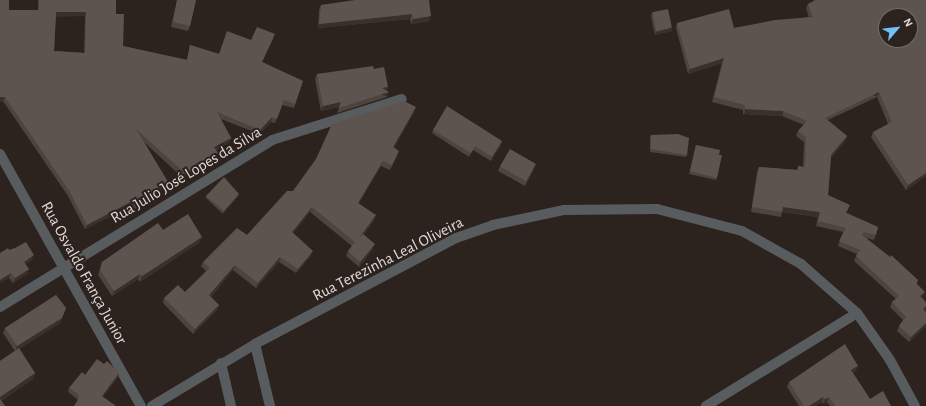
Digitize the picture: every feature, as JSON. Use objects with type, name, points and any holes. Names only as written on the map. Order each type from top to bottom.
[{"type":"street","name":"Rua Julio José Lopes da Silva","points":[[0,306],[272,140],[402,99]]},
{"type":"street","name":"Rua Osvaldo França Junior","points":[[0,154],[141,406]]},
{"type":"street","name":"Rua Terezinha Leal Oliveira","points":[[152,406],[221,363],[255,344],[456,238],[493,225],[564,210],[657,209],[742,231],[801,264],[857,313],[890,360],[915,406]]},
{"type":"street","points":[[706,406],[857,313]]},
{"type":"street","points":[[255,344],[270,406]]},
{"type":"street","points":[[221,363],[231,406]]},
{"type":"building","points":[[0,0],[9,0],[9,10],[39,10],[39,0],[116,0],[116,14],[124,14],[123,46],[187,60],[190,45],[219,54],[227,31],[251,40],[257,27],[275,34],[262,62],[303,81],[295,104],[284,100],[277,119],[272,117],[260,130],[217,112],[231,138],[214,147],[218,153],[209,161],[185,173],[136,129],[168,182],[156,189],[158,192],[137,204],[134,200],[87,225],[70,192],[5,97],[0,97]],"holes":[[[56,12],[86,12],[85,53],[54,51]]]},
{"type":"building","points":[[177,0],[196,0],[190,26],[173,22]]},
{"type":"building","points":[[355,0],[429,0],[431,16],[413,19],[412,14],[319,24],[321,5]]},
{"type":"building","points":[[816,0],[926,0],[926,173],[908,185],[873,132],[892,122],[879,92],[825,118],[847,136],[831,155],[828,195],[850,205],[846,213],[878,227],[876,235],[864,232],[862,235],[890,257],[891,255],[918,280],[916,283],[925,292],[920,296],[926,302],[926,306],[923,309],[926,312],[926,323],[911,337],[899,326],[906,317],[892,302],[899,296],[856,256],[860,250],[839,241],[846,228],[818,221],[820,212],[783,207],[782,212],[752,207],[759,167],[798,170],[798,166],[805,167],[806,137],[798,131],[807,121],[783,111],[745,109],[745,105],[714,97],[724,58],[690,69],[677,23],[729,9],[734,28],[775,20],[813,17],[808,4]]},
{"type":"building","points":[[668,9],[672,28],[656,31],[652,12]]},
{"type":"building","points":[[373,66],[374,69],[384,67],[388,87],[382,88],[389,92],[339,108],[341,102],[323,106],[317,74]]},
{"type":"building","points":[[404,101],[416,107],[393,147],[399,151],[392,165],[383,161],[358,203],[376,215],[359,238],[363,234],[375,244],[360,262],[348,251],[355,242],[312,207],[292,232],[313,251],[298,269],[280,257],[258,283],[235,265],[209,295],[219,305],[195,329],[164,298],[178,285],[185,292],[210,268],[203,262],[237,228],[247,235],[287,191],[293,191],[316,159],[332,124]]},
{"type":"building","points":[[447,106],[502,141],[492,157],[475,146],[471,153],[433,130]]},
{"type":"building","points":[[678,134],[689,138],[687,155],[651,149],[651,135]]},
{"type":"building","points":[[696,145],[720,150],[719,155],[722,155],[717,178],[690,171]]},
{"type":"building","points":[[510,149],[536,164],[526,181],[500,166]]},
{"type":"building","points":[[224,177],[239,194],[224,211],[206,196]]},
{"type":"building","points":[[188,214],[202,237],[142,276],[140,274],[114,291],[100,270],[102,262],[158,223],[163,230]]},
{"type":"building","points":[[26,242],[34,255],[24,262],[29,269],[15,278],[11,273],[0,280],[0,253],[8,248],[9,250],[15,248]]},
{"type":"building","points":[[56,295],[66,308],[62,318],[17,346],[5,328]]},
{"type":"building","points":[[845,344],[858,366],[851,370],[870,399],[883,391],[891,406],[835,406],[829,397],[825,399],[823,397],[809,406],[804,406],[789,382]]},
{"type":"building","points":[[19,348],[35,373],[0,397],[0,361]]},
{"type":"building","points":[[97,359],[104,364],[107,361],[119,373],[102,396],[116,406],[74,406],[79,398],[79,395],[69,388],[82,372],[85,375]]},
{"type":"building","points":[[0,399],[5,406],[0,406]]}]
